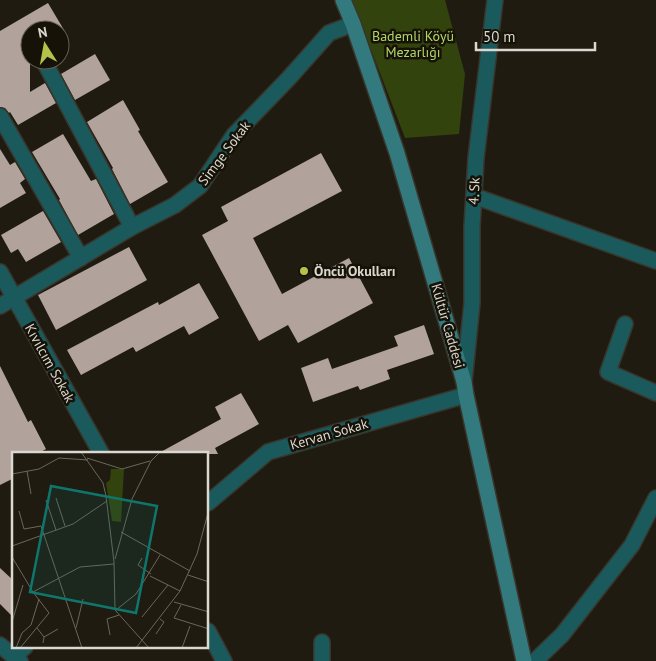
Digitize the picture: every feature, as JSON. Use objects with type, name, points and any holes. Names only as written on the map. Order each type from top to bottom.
[{"type":"street","name":"Kültür Caddesi","points":[[343,0],[353,24],[396,153],[465,389],[524,661]]},
{"type":"street","name":"4. Sk","points":[[465,389],[472,303],[472,227],[476,158],[495,0]]},
{"type":"street","name":"Simge Sokak","points":[[0,306],[132,227],[175,205],[200,186],[234,135],[329,33],[353,24]]},
{"type":"street","points":[[49,70],[132,227]]},
{"type":"street","points":[[0,116],[81,258]]},
{"type":"street","points":[[474,196],[656,261]]},
{"type":"street","name":"Kıvılcım Sokak","points":[[0,272],[100,452]]},
{"type":"street","points":[[625,324],[608,372],[656,393]]},
{"type":"street","name":"Kervan Sokak","points":[[209,502],[268,452],[465,389]]},
{"type":"street","points":[[535,661],[562,635],[632,545],[656,498]]},
{"type":"street","points":[[209,633],[224,661]]},
{"type":"street","points":[[322,642],[322,661]]},
{"type":"street","points":[[0,645],[19,655]]},
{"type":"green space","name":"Bademli Köyü Mezarlığı","points":[[352,0],[445,0],[465,74],[459,134],[405,138]]},
{"type":"building","points":[[48,3],[58,20],[20,20],[20,70],[30,70],[30,92],[45,83],[56,103],[18,125],[10,112],[0,107],[0,31]]},
{"type":"building","points":[[95,54],[110,80],[75,100],[61,74]]},
{"type":"building","points":[[123,100],[140,130],[138,131],[168,182],[130,204],[113,168],[87,122]]},
{"type":"building","points":[[63,134],[91,181],[96,179],[114,214],[78,235],[60,199],[32,152]]},
{"type":"building","points":[[0,149],[10,165],[15,162],[25,179],[20,183],[26,193],[0,208]]},
{"type":"building","name":"Öncü Okulları","points":[[321,153],[342,191],[253,238],[282,294],[349,258],[373,303],[298,343],[288,325],[259,341],[202,235],[228,221],[221,207]]},
{"type":"building","points":[[43,211],[61,242],[26,262],[18,249],[11,253],[1,235]]},
{"type":"building","points":[[129,247],[147,280],[56,330],[38,295]]},
{"type":"building","points":[[199,283],[219,318],[189,335],[184,326],[136,352],[133,347],[81,375],[67,350],[158,302],[159,305]]},
{"type":"building","points":[[424,325],[434,354],[387,370],[390,379],[360,390],[358,386],[313,402],[301,368],[328,358],[332,369],[398,346],[394,336]]},
{"type":"building","points":[[0,366],[28,422],[31,420],[46,449],[41,452],[12,452],[12,479],[0,485]]},
{"type":"building","points":[[241,393],[259,424],[215,448],[218,454],[209,454],[209,452],[161,452],[221,419],[215,407]]},
{"type":"building","points":[[0,568],[12,579],[12,616],[0,604]]},
{"type":"place","name":"Öncü Okulları","points":[[304,271]]}]
